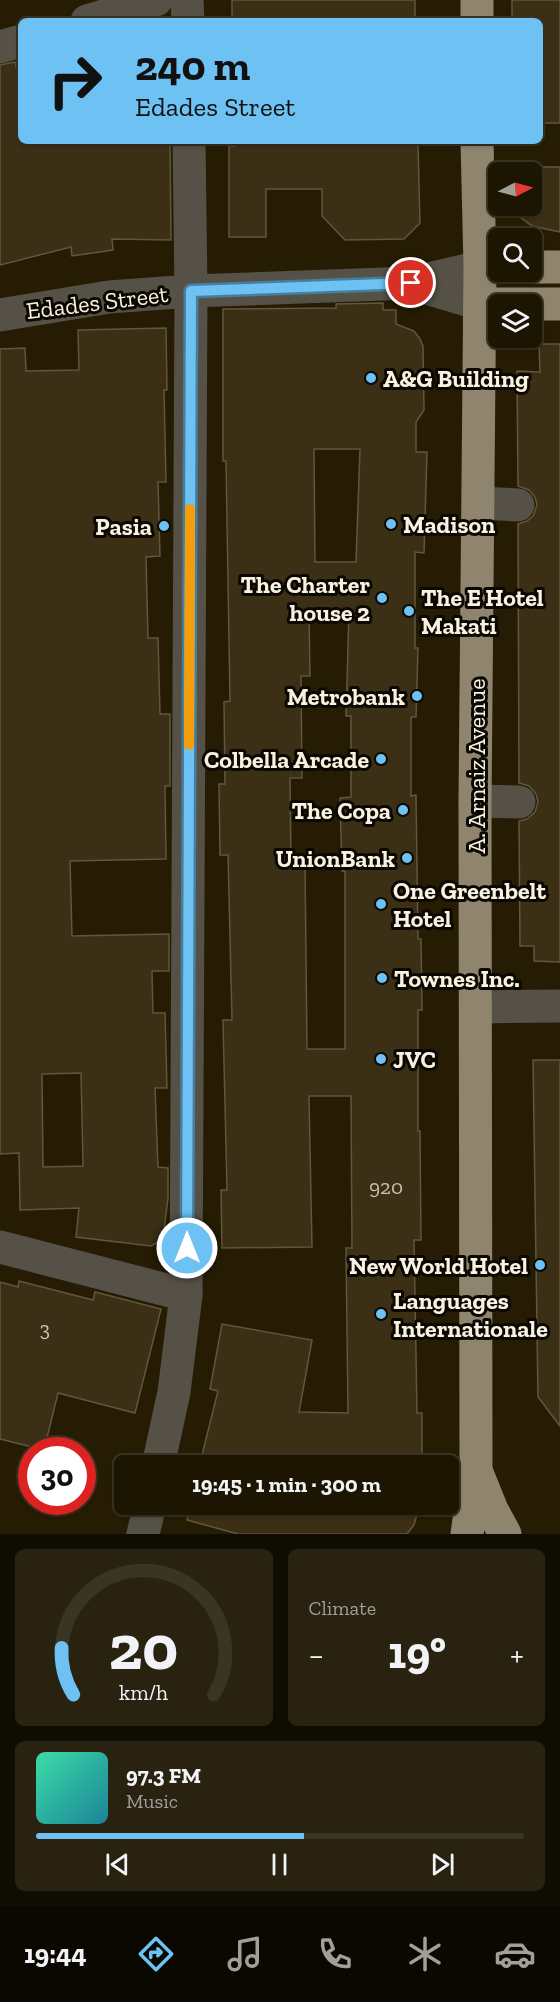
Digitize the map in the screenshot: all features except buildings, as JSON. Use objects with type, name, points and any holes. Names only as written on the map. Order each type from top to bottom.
[{"type":"main road","points":[[477,0],[477,18]]},
{"type":"main road","name":"A. Arnaiz Avenue","points":[[477,144],[488,256]]},
{"type":"main road","points":[[542,267],[560,267]]},
{"type":"main road","name":"A. Arnaiz Avenue","points":[[466,1534],[476,1470],[475,801],[480,304],[488,271]]},
{"type":"main road","points":[[480,304],[560,304]]},
{"type":"main road","points":[[476,1470],[492,1510],[505,1534]]},
{"type":"street","points":[[97,18],[156,0]]},
{"type":"street","points":[[187,0],[188,18]]},
{"type":"street","points":[[0,47],[18,42]]},
{"type":"street","points":[[160,1455],[174,1392],[186,1295],[191,291],[189,144]]},
{"type":"street","name":"Edades Street","points":[[0,315],[109,297],[191,291],[411,283],[488,267]]},
{"type":"street","name":"Edades Street","points":[[411,283],[480,304]]},
{"type":"street","points":[[479,503],[518,505]]},
{"type":"street","points":[[475,801],[519,802]]},
{"type":"street","points":[[476,1007],[560,1006]]},
{"type":"street","points":[[0,1247],[186,1295]]},
{"type":"street","points":[[143,1534],[147,1515]]},
{"type":"slow traffic","points":[[189,745],[190,509]]},
{"type":"place","name":"A&G Building","points":[[371,378]]},
{"type":"place","name":"Madison","points":[[391,524]]},
{"type":"place","name":"Pasia","points":[[164,526]]},
{"type":"place","name":"The Charter house 2","points":[[382,598]]},
{"type":"place","name":"The E Hotel Makati","points":[[409,611]]},
{"type":"place","name":"Metrobank","points":[[417,696]]},
{"type":"place","name":"Colbella Arcade","points":[[381,759]]},
{"type":"place","name":"The Copa","points":[[403,810]]},
{"type":"place","name":"UnionBank","points":[[407,858]]},
{"type":"place","name":"One Greenbelt Hotel","points":[[381,904]]},
{"type":"place","name":"Townes Inc.","points":[[382,978]]},
{"type":"place","name":"JVC","points":[[381,1059]]},
{"type":"place","name":"New World Hotel","points":[[540,1265]]},
{"type":"place","name":"Languages Internationale","points":[[381,1314]]},
{"type":"route","points":[[187,1248],[191,291],[411,283]]}]
